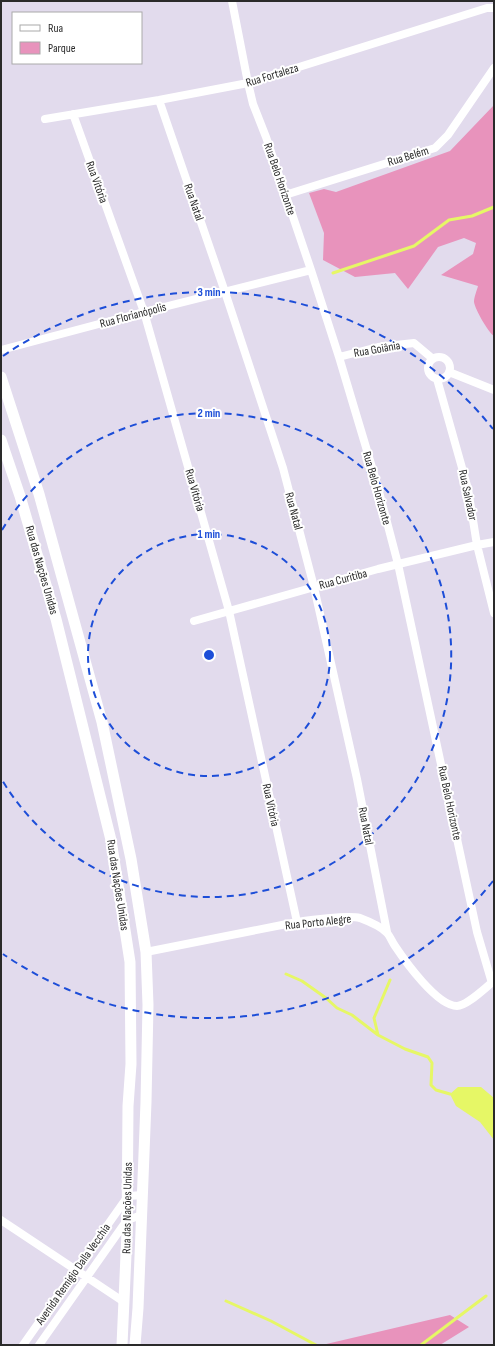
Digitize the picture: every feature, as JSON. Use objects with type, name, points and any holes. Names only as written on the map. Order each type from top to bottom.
[{"type":"main road","name":"Rua das Nações Unidas","points":[[1,377],[39,494],[102,722],[131,859],[146,952],[148,1005],[143,1195],[135,1345]]},
{"type":"main road","name":"Rua das Nações Unidas","points":[[1,440],[20,496],[56,619],[111,840],[130,962],[128,1196],[122,1345]]},
{"type":"main road","points":[[20,496],[26,492],[39,494]]},
{"type":"main road","points":[[111,840],[123,872],[128,870],[131,859]]},
{"type":"street","name":"Rua Belo Horizonte","points":[[232,1],[248,83],[254,104],[311,270],[377,484],[398,564],[477,932],[493,982]]},
{"type":"street","name":"Rua Fortaleza","points":[[45,119],[248,83],[487,8],[494,8]]},
{"type":"street","name":"Rua Belém","points":[[285,195],[434,148],[448,135],[494,68]]},
{"type":"street","name":"Rua Natal","points":[[159,100],[225,292],[283,468],[314,587],[355,771],[387,932]]},
{"type":"street","name":"Rua Vitória","points":[[73,114],[144,312],[229,611],[297,922]]},
{"type":"street","name":"Rua Florianópolis","points":[[1,350],[311,270]]},
{"type":"street","name":"Rua Goiânia","points":[[339,357],[378,347],[414,343],[433,359]]},
{"type":"street","points":[[441,357],[449,364],[449,372],[443,378],[437,379],[432,377],[428,372],[428,366],[433,359],[441,357]]},
{"type":"street","points":[[449,372],[494,390]]},
{"type":"street","name":"Rua Salvador","points":[[437,379],[468,489],[477,545],[494,613]]},
{"type":"street","name":"Rua Curitiba","points":[[194,620],[398,564],[494,542]]},
{"type":"street","name":"Rua Porto Alegre","points":[[146,952],[297,922],[324,919],[359,918],[387,932],[417,975],[434,994],[446,1002],[456,1006],[464,1004],[493,982]]},
{"type":"street","points":[[128,1196],[143,1195]]},
{"type":"street","name":"Avenida Remigio Dalla Vecchia","points":[[23,1345],[128,1196]]},
{"type":"street","name":"Avenida Remigio Dalla Vecchia","points":[[39,1345],[127,1220],[142,1214]]},
{"type":"street","points":[[1,1220],[124,1302]]},
{"type":"green space","points":[[494,105],[494,336],[491,334],[479,315],[474,302],[478,286],[441,275],[473,254],[476,243],[464,238],[438,247],[408,289],[395,273],[355,277],[323,260],[324,233],[309,193],[324,189],[336,192],[450,151]]},
{"type":"green space","points":[[450,1315],[469,1327],[440,1345],[322,1345]]},
{"type":"shaded area","points":[[458,1087],[481,1087],[494,1098],[494,1140],[480,1122],[456,1106],[450,1094]]},
{"type":"waterway","points":[[333,273],[414,246],[449,220],[472,216],[494,207]]},
{"type":"waterway","points":[[286,974],[302,981],[337,1008],[352,1015],[378,1035],[405,1049],[428,1057],[432,1063],[431,1085],[436,1090],[450,1094]]},
{"type":"waterway","points":[[378,1035],[374,1018],[390,980]]},
{"type":"waterway","points":[[421,1345],[486,1296]]},
{"type":"waterway","points":[[226,1301],[271,1321],[316,1345]]}]
